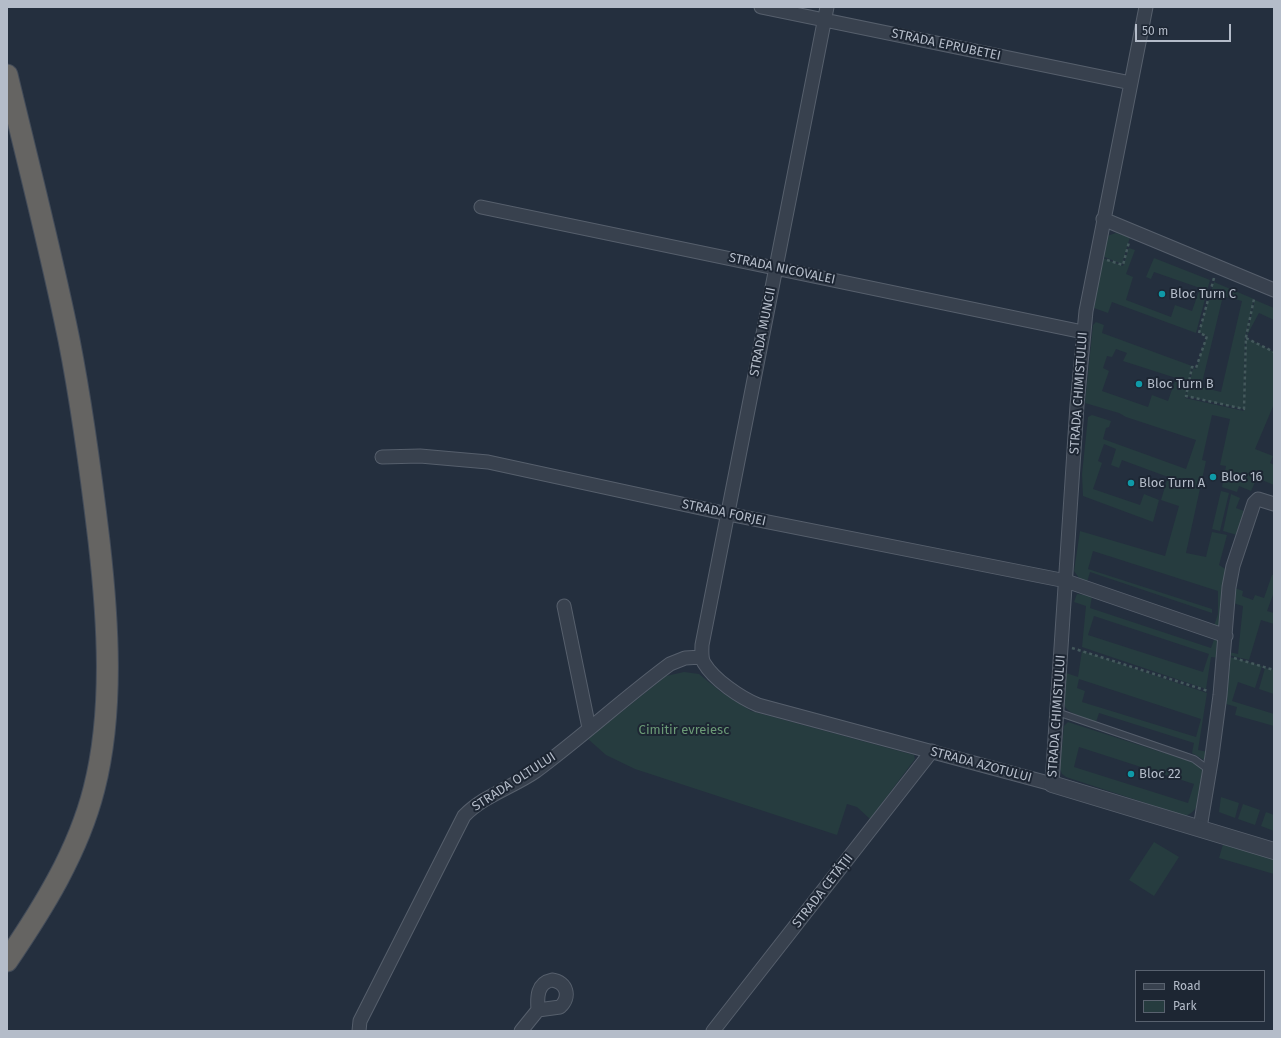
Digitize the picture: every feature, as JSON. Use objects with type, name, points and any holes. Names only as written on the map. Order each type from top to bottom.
[{"type":"highway","points":[[7,75],[68,340],[89,460],[101,558],[106,658],[106,703],[102,748],[96,784],[87,814],[77,839],[49,897],[7,961]]},
{"type":"street","name":"STRADA EPRUBETEI","points":[[761,7],[1131,83]]},
{"type":"street","name":"STRADA MUNCII","points":[[702,657],[702,645],[827,7]]},
{"type":"street","name":"STRADA CHIMISTULUI","points":[[1052,784],[1083,332],[1103,219],[1146,7]]},
{"type":"street","name":"STRADA NICOVALEI","points":[[481,207],[776,267],[1083,332]]},
{"type":"street","points":[[1103,219],[1133,230],[1274,290]]},
{"type":"street","name":"STRADA FORJEI","points":[[382,457],[420,456],[488,462],[728,514],[1066,582],[1226,636]]},
{"type":"street","points":[[1200,828],[1210,771],[1220,695],[1229,587],[1233,566],[1252,507],[1258,499],[1274,504]]},
{"type":"street","points":[[564,606],[589,728]]},
{"type":"street","name":"STRADA OLTULUI","points":[[359,1031],[360,1021],[464,816],[472,809],[533,772],[670,664],[685,658],[702,657]]},
{"type":"street","name":"STRADA AZOTULUI","points":[[702,657],[708,668],[725,685],[750,701],[1052,784],[1274,851]]},
{"type":"street","name":"STRADA CETĂȚII","points":[[713,1031],[932,751]]},
{"type":"street","points":[[521,1031],[538,1010]]},
{"type":"lane","points":[[1057,712],[1194,759],[1210,771]]},
{"type":"path","points":[[1103,258],[1123,265],[1133,230]]},
{"type":"path","points":[[1219,266],[1210,285],[1199,333],[1207,336],[1196,368],[1192,367],[1186,396],[1244,409],[1246,338],[1254,299]]},
{"type":"path","points":[[1246,338],[1274,352]]},
{"type":"path","points":[[1062,645],[1220,695]]},
{"type":"path","points":[[1224,655],[1274,670]]},
{"type":"green space","points":[[1116,233],[1130,237],[1122,264],[1102,256],[1107,236]]},
{"type":"green space","points":[[1129,248],[1135,250],[1126,274],[1133,277],[1126,300],[1171,317],[1175,305],[1192,311],[1200,288],[1154,272],[1151,279],[1146,277],[1154,258],[1210,280],[1196,333],[1112,302],[1108,313],[1094,308],[1103,258],[1123,266]]},
{"type":"green space","points":[[1214,282],[1254,299],[1245,337],[1244,409],[1186,396],[1193,368],[1196,369],[1207,336],[1199,332]],"holes":[[[1223,296],[1242,301],[1221,392],[1201,387]]]},
{"type":"green space","points":[[1255,300],[1274,308],[1274,320],[1259,313],[1246,337]]},
{"type":"green space","points":[[1096,322],[1104,325],[1102,333],[1192,366],[1185,398],[1244,411],[1246,338],[1274,352],[1274,404],[1255,449],[1273,456],[1270,463],[1274,465],[1274,485],[1257,478],[1251,491],[1239,486],[1237,492],[1222,487],[1226,466],[1220,465],[1230,419],[1212,415],[1202,460],[1206,461],[1186,553],[1206,557],[1212,532],[1227,535],[1219,565],[1227,570],[1220,626],[1214,626],[1218,614],[1218,591],[1093,551],[1088,569],[1212,609],[1212,613],[1090,572],[1087,582],[1079,578],[1074,571],[1080,531],[1165,556],[1179,506],[1161,500],[1168,477],[1122,460],[1119,468],[1111,465],[1116,449],[1104,444],[1098,461],[1102,463],[1093,489],[1140,505],[1144,494],[1159,500],[1153,522],[1083,496],[1082,474],[1088,417],[1092,415],[1111,421],[1109,427],[1106,428],[1103,439],[1186,469],[1196,440],[1126,417],[1119,413],[1085,403],[1093,325]],"holes":[[[1116,349],[1127,353],[1123,361],[1176,378],[1168,401],[1152,395],[1148,407],[1102,391],[1109,371],[1103,368],[1107,356],[1112,357]]]},
{"type":"green space","points":[[1221,491],[1229,493],[1220,531],[1212,529]]},
{"type":"green space","points":[[1231,494],[1240,498],[1236,508],[1244,511],[1237,535],[1223,531]]},
{"type":"green space","points":[[1272,575],[1274,575],[1274,592],[1267,611],[1274,613],[1274,624],[1261,620],[1249,660],[1228,655],[1229,652],[1238,654],[1243,606],[1233,603],[1235,588],[1243,591],[1242,596],[1253,600],[1255,595],[1264,598]]},
{"type":"green space","points":[[1077,594],[1092,596],[1090,608],[1211,648],[1215,637],[1220,638],[1221,658],[1211,657],[1206,689],[1082,647],[1086,606],[1074,602]],"holes":[[[1094,616],[1209,654],[1203,672],[1088,635]]]},
{"type":"green space","points":[[1082,651],[1207,693],[1198,750],[1208,752],[1207,764],[1204,760],[1192,753],[1194,743],[1099,713],[1096,722],[1069,711],[1064,702],[1066,673],[1078,677]],"holes":[[[1079,679],[1201,719],[1196,737],[1082,702],[1085,691],[1077,688]]]},
{"type":"green space","points":[[1230,657],[1262,666],[1255,688],[1238,682],[1232,701],[1274,714],[1274,726],[1235,715],[1237,707],[1226,704]]},
{"type":"green space","points":[[1265,668],[1274,670],[1274,694],[1259,689]]},
{"type":"green space","name":"Cimitir evreiesc","points":[[684,672],[699,674],[721,692],[751,711],[914,755],[915,759],[870,819],[857,807],[847,804],[837,835],[635,769],[606,755],[588,739],[666,676]]},
{"type":"green space","points":[[1068,722],[1195,763],[1203,771],[1200,797],[1195,809],[1185,816],[1066,777],[1062,774],[1060,769],[1064,726]],"holes":[[[1079,747],[1194,784],[1188,803],[1074,767]]]},
{"type":"green space","points":[[1221,797],[1239,803],[1235,818],[1219,812]]},
{"type":"green space","points":[[1243,804],[1260,810],[1255,825],[1238,819]]},
{"type":"green space","points":[[1266,812],[1274,815],[1274,831],[1261,826]]},
{"type":"green space","points":[[1224,841],[1274,856],[1274,874],[1219,858]]},
{"type":"green space","points":[[1154,842],[1179,857],[1154,896],[1129,880]]},
{"type":"place","name":"Bloc Turn C","points":[[1162,294]]},
{"type":"place","name":"Bloc Turn B","points":[[1139,384]]},
{"type":"place","name":"Bloc 16","points":[[1213,477]]},
{"type":"place","name":"Bloc Turn A","points":[[1131,483]]},
{"type":"place","name":"Bloc 22","points":[[1131,774]]}]
